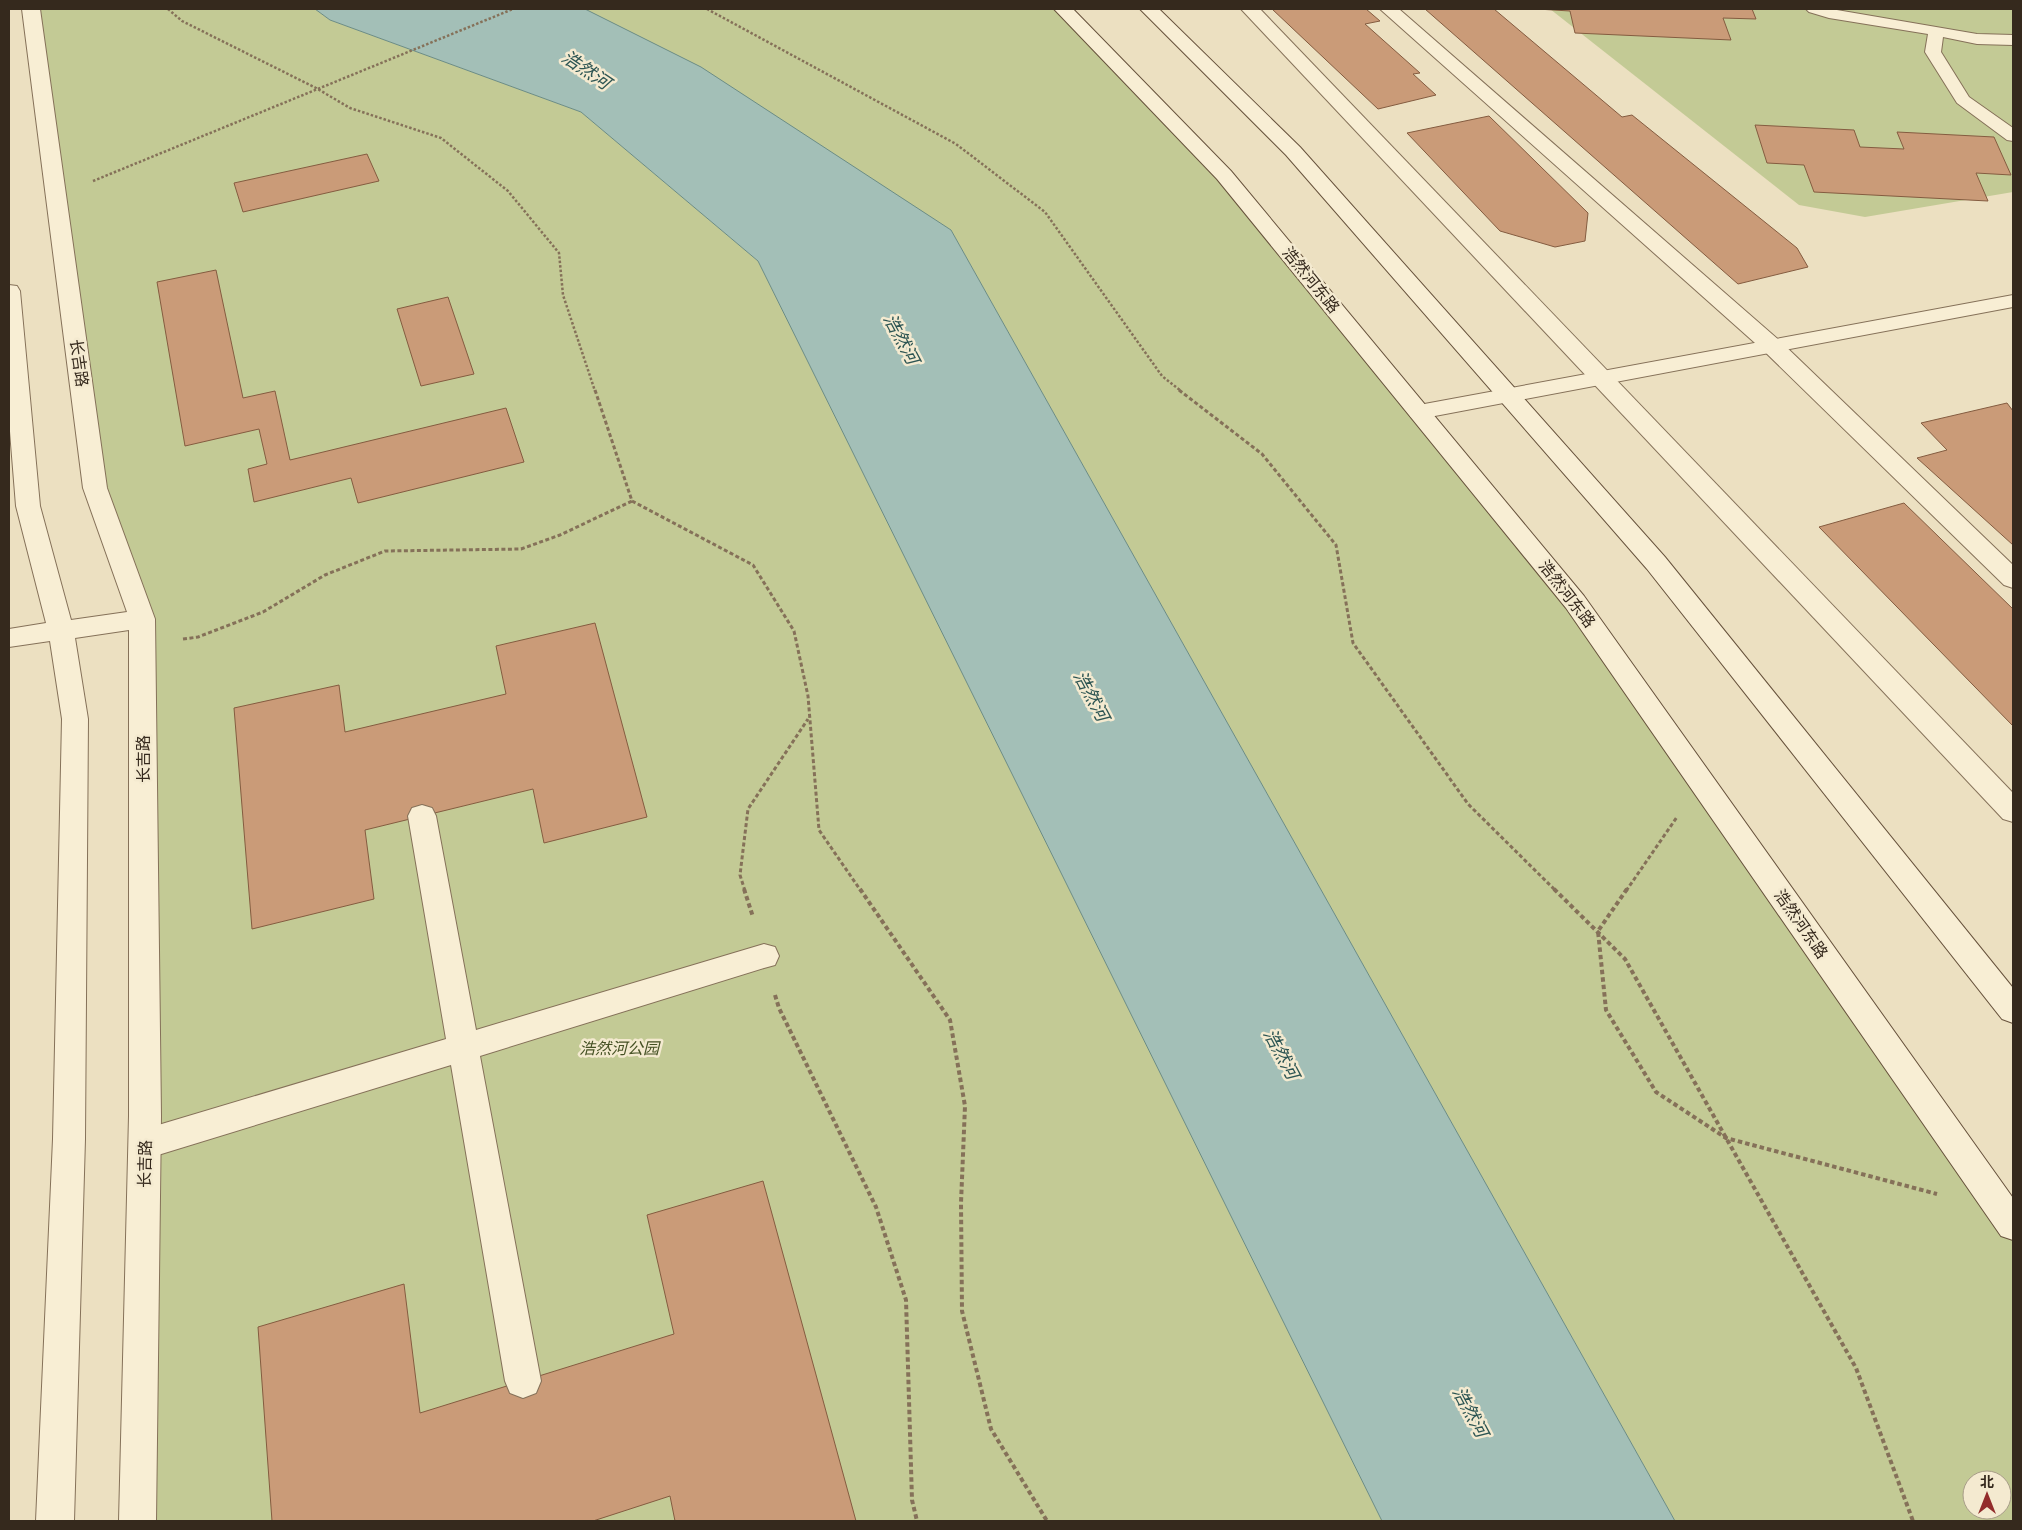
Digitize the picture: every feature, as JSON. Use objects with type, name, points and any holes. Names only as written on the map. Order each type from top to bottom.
[{"type":"street","name":"长吉路","points":[[32,9],[96,488],[142,632],[145,1144],[138,1521]]},
{"type":"street","name":"浩然河东路","points":[[1062,9],[1224,175],[1575,602],[2009,1219]]},
{"type":"street","points":[[1149,9],[1293,151],[1656,563],[2013,1010]]},
{"type":"street","points":[[1250,9],[2013,811]]},
{"type":"street","points":[[1389,9],[1772,346],[2013,579]]},
{"type":"street","points":[[9,291],[28,506],[61,630],[75,719],[69,1138],[55,1521]]},
{"type":"street","points":[[1419,412],[2013,301]]},
{"type":"street","points":[[9,638],[61,630],[142,632]]},
{"type":"street","points":[[422,816],[465,1047],[523,1381]]},
{"type":"street","points":[[145,1144],[764,956]]},
{"type":"lane","points":[[1814,9],[1977,39],[2013,40]]},
{"type":"lane","points":[[1936,31],[1933,52],[1963,100],[2013,136]]},
{"type":"path","points":[[168,9],[182,21],[316,88],[350,108],[441,138],[508,191],[559,253],[563,295],[632,500],[753,566],[794,632],[808,696],[819,830],[950,1020],[965,1106],[961,1203],[962,1311],[991,1429],[1047,1521]]},
{"type":"path","points":[[57,196],[316,88],[513,9]]},
{"type":"path","points":[[707,9],[956,144],[1045,212],[1162,376],[1262,454],[1336,545],[1353,643],[1468,804],[1625,959],[1856,1368],[1914,1521]]},
{"type":"path","points":[[142,632],[198,637],[263,612],[324,575],[384,551],[521,549],[560,535],[632,500]]},
{"type":"path","points":[[809,719],[787,748],[748,810],[740,875],[779,1008],[876,1207],[906,1300],[912,1500],[917,1521]]},
{"type":"path","points":[[1702,782],[1598,932],[1606,1010],[1656,1092],[1726,1138],[2009,1219]]},
{"type":"green space","name":"浩然河公园","points":[[31,9],[315,9],[330,20],[581,112],[758,261],[1382,1521],[138,1521],[145,1144],[143,645],[95,488]]},
{"type":"green space","points":[[585,9],[1063,9],[1224,175],[1575,602],[2013,1225],[2013,1521],[1675,1521],[951,230]]},
{"type":"green space","points":[[1550,9],[2013,9],[2013,192],[1865,217],[1799,205]]},
{"type":"water","name":"浩然河","points":[[315,9],[585,9],[701,67],[951,230],[1675,1521],[1382,1521],[758,261],[581,112],[330,20]]},
{"type":"building","points":[[1272,9],[1366,9],[1380,21],[1365,24],[1420,73],[1413,74],[1436,95],[1378,109]]},
{"type":"building","points":[[1425,9],[1494,9],[1622,117],[1632,115],[1797,248],[1808,267],[1738,284]]},
{"type":"building","points":[[1537,9],[1752,9],[1756,19],[1723,18],[1731,40],[1575,33],[1570,11]]},
{"type":"building","points":[[1489,116],[1588,213],[1585,241],[1555,247],[1500,231],[1407,133]]},
{"type":"building","points":[[1755,125],[1854,130],[1860,147],[1904,149],[1897,132],[1994,137],[2011,175],[1976,173],[1988,201],[1814,192],[1804,165],[1767,163]]},
{"type":"building","points":[[367,154],[379,181],[243,212],[234,183]]},
{"type":"building","points":[[216,270],[243,398],[275,391],[290,460],[506,408],[524,462],[358,503],[351,478],[254,502],[248,469],[267,464],[259,429],[185,446],[157,282]]},
{"type":"building","points":[[448,297],[474,374],[421,386],[397,309]]},
{"type":"building","points":[[2007,403],[2013,411],[2013,545],[1917,458],[1947,450],[1921,423]]},
{"type":"building","points":[[1904,503],[2013,609],[2013,726],[1819,527]]},
{"type":"building","points":[[595,623],[647,817],[544,843],[533,789],[365,830],[374,899],[252,929],[234,708],[339,685],[345,732],[506,694],[496,646]]},
{"type":"building","points":[[763,1181],[856,1521],[675,1521],[670,1496],[593,1521],[272,1521],[258,1327],[404,1284],[420,1413],[674,1334],[647,1215]]}]
